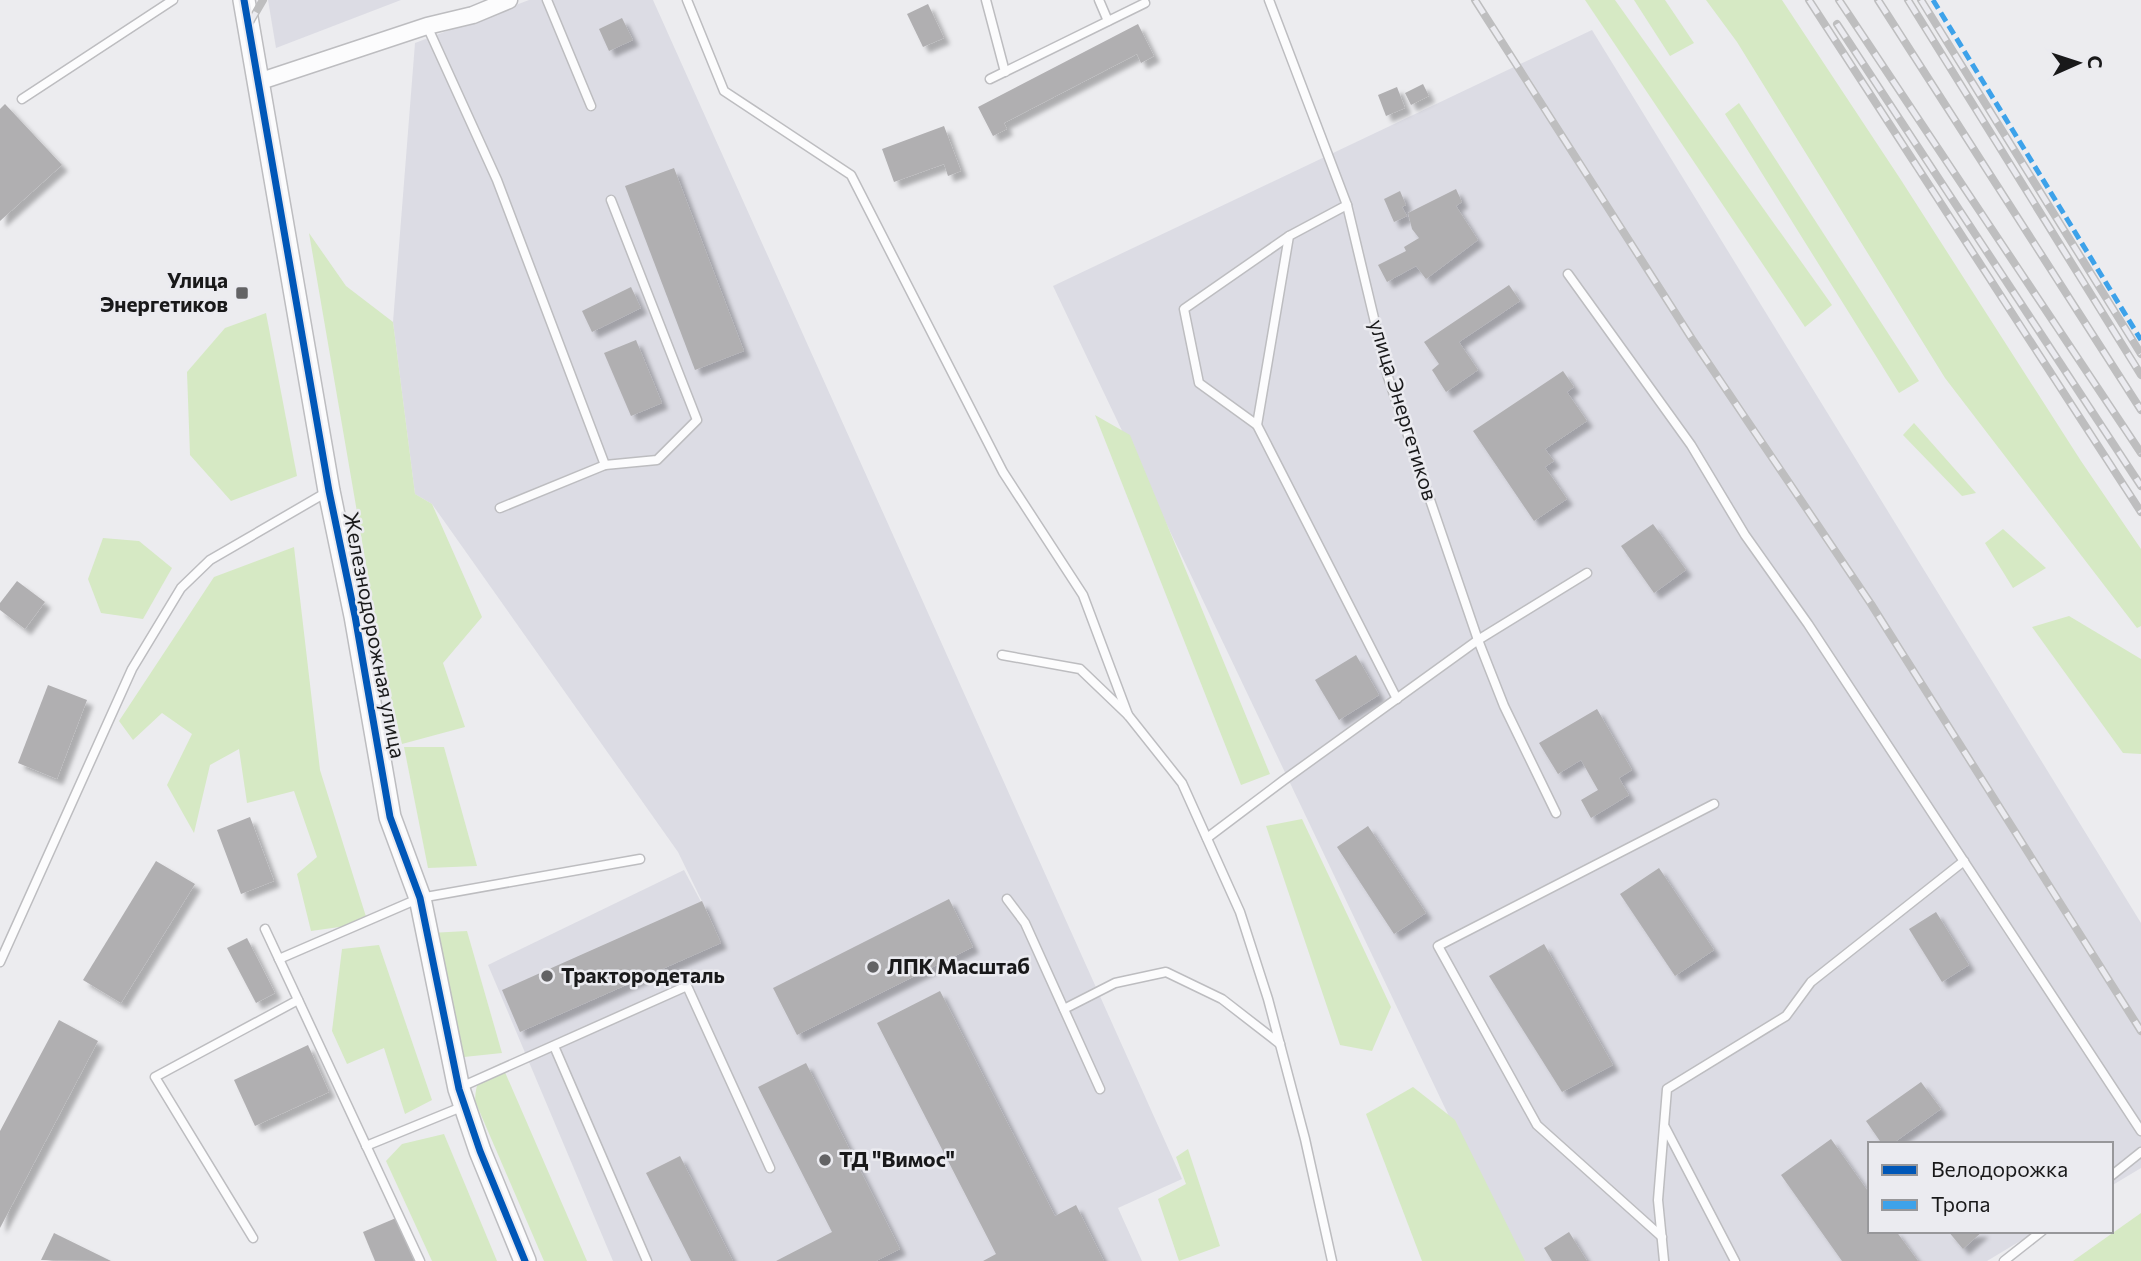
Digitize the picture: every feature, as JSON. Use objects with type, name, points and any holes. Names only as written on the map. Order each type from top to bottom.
[{"type":"street","name":"Железнодорожная улица","points":[[244,0],[328,491],[355,616],[390,817],[420,898],[462,1097],[480,1151],[525,1261]]},
{"type":"street","points":[[258,82],[427,26],[473,15],[509,0]]},
{"type":"lane","points":[[22,99],[173,0]]},
{"type":"lane","points":[[547,0],[592,106]]},
{"type":"lane","points":[[687,0],[724,91],[851,174],[1003,472],[1083,595],[1128,715]]},
{"type":"lane","points":[[986,0],[1005,72]]},
{"type":"lane","points":[[1099,0],[1108,21]]},
{"type":"lane","name":"улица Энергетиков","points":[[1269,0],[1347,205],[1388,377],[1478,640],[1504,706],[1556,813]]},
{"type":"lane","points":[[990,79],[1145,3]]},
{"type":"lane","points":[[427,26],[497,180],[605,465]]},
{"type":"lane","points":[[500,508],[605,465],[657,460],[697,420],[611,200]]},
{"type":"lane","points":[[1347,205],[1289,236],[1184,309],[1199,383],[1258,425],[1397,699]]},
{"type":"lane","points":[[1258,425],[1289,236]]},
{"type":"lane","points":[[1568,274],[1691,445],[1745,535],[1815,635],[2141,1131]]},
{"type":"lane","points":[[0,962],[132,669],[181,588],[211,560],[328,491]]},
{"type":"lane","points":[[1207,838],[1478,640],[1587,573]]},
{"type":"lane","points":[[1002,655],[1080,669],[1128,715],[1182,783],[1240,912],[1280,1044],[1305,1139],[1332,1261]]},
{"type":"lane","points":[[1661,1237],[1537,1125],[1438,946],[1714,804]]},
{"type":"lane","points":[[279,959],[420,898],[640,859]]},
{"type":"lane","points":[[1664,1261],[1658,1199],[1667,1089],[1786,1016],[1811,982],[1964,861]]},
{"type":"lane","points":[[1007,899],[1025,923],[1100,1089]]},
{"type":"lane","points":[[265,929],[420,1261]]},
{"type":"lane","points":[[1064,1009],[1115,983],[1166,972],[1222,999],[1280,1044]]},
{"type":"lane","points":[[366,1146],[554,1046],[687,986],[770,1168]]},
{"type":"lane","points":[[253,1238],[155,1077],[298,1000]]},
{"type":"lane","points":[[554,1046],[647,1261]]},
{"type":"lane","points":[[1664,1125],[1735,1261]]},
{"type":"lane","points":[[2113,1174],[2141,1152]]},
{"type":"lane","points":[[2004,1261],[2039,1233]]},
{"type":"shaded area","points":[[268,0],[401,0],[276,48]]},
{"type":"shaded area","points":[[529,0],[653,0],[1182,1179],[1118,1208],[1142,1261],[613,1261],[488,965],[684,870],[714,926],[678,852],[432,504],[415,494],[393,322],[415,43]]},
{"type":"shaded area","points":[[1592,30],[2141,923],[2141,1168],[2113,1185],[2113,1142],[1868,1142],[1868,1233],[2034,1233],[1987,1261],[1518,1261],[1053,286]]},
{"type":"green space","points":[[1585,0],[1615,0],[1832,305],[1805,327]]},
{"type":"green space","points":[[1634,0],[1665,0],[1694,43],[1670,56]]},
{"type":"green space","points":[[1706,0],[1782,0],[2141,549],[2141,626],[2137,628],[1945,378],[1737,42]]},
{"type":"green space","points":[[1739,103],[1919,381],[1899,393],[1725,114]]},
{"type":"green space","points":[[309,233],[346,286],[393,322],[415,494],[432,504],[482,617],[443,663],[465,727],[402,744],[383,663]]},
{"type":"green space","points":[[266,313],[297,476],[231,501],[190,455],[187,372],[225,328]]},
{"type":"green space","points":[[1095,415],[1130,435],[1270,774],[1241,785]]},
{"type":"green space","points":[[1914,423],[1976,493],[1962,496],[1903,435]]},
{"type":"green space","points":[[2003,529],[2046,568],[2013,588],[1985,543]]},
{"type":"green space","points":[[103,538],[139,541],[172,568],[143,619],[101,613],[88,579]]},
{"type":"green space","points":[[294,547],[320,770],[368,923],[311,931],[297,874],[317,857],[294,791],[247,803],[239,749],[210,765],[194,833],[167,785],[192,734],[162,713],[133,740],[119,721],[214,577]]},
{"type":"green space","points":[[2069,616],[2141,659],[2141,754],[2123,753],[2032,627]]},
{"type":"green space","points":[[404,747],[444,747],[477,866],[428,868]]},
{"type":"green space","points":[[1302,819],[1391,1007],[1372,1051],[1340,1045],[1266,826]]},
{"type":"green space","points":[[467,931],[502,1053],[464,1057],[430,933]]},
{"type":"green space","points":[[379,945],[432,1100],[405,1114],[384,1048],[347,1064],[332,1031],[342,949]]},
{"type":"green space","points":[[501,1063],[587,1261],[544,1261],[475,1101],[481,1078]]},
{"type":"green space","points":[[1413,1087],[1455,1120],[1525,1261],[1422,1261],[1366,1114]]},
{"type":"green space","points":[[444,1134],[497,1261],[432,1261],[386,1161],[402,1144]]},
{"type":"green space","points":[[1188,1149],[1220,1246],[1179,1261],[1158,1199],[1186,1184],[1176,1157]]},
{"type":"green space","points":[[2141,1213],[2141,1261],[2073,1261],[2113,1233]]},
{"type":"building","points":[[928,4],[944,38],[923,47],[907,14]]},
{"type":"building","points":[[622,18],[633,40],[609,51],[599,29]]},
{"type":"building","points":[[1138,24],[1154,56],[1141,63],[1137,54],[1004,123],[1007,129],[993,136],[978,107]]},
{"type":"building","points":[[1423,84],[1429,96],[1411,105],[1405,93]]},
{"type":"building","points":[[1397,87],[1405,108],[1386,116],[1378,95]]},
{"type":"building","points":[[5,104],[62,165],[0,221],[0,109]]},
{"type":"building","points":[[944,126],[961,171],[948,176],[944,164],[894,182],[882,149]]},
{"type":"building","points":[[674,168],[744,351],[695,370],[625,186]]},
{"type":"building","points":[[1456,189],[1462,202],[1456,206],[1478,240],[1426,279],[1416,266],[1387,282],[1378,265],[1406,251],[1404,247],[1419,238],[1412,229],[1408,213]]},
{"type":"building","points":[[1400,191],[1406,205],[1402,207],[1407,216],[1394,222],[1384,199]]},
{"type":"building","points":[[1509,285],[1520,301],[1459,342],[1478,370],[1446,392],[1432,370],[1439,364],[1424,342]]},
{"type":"building","points":[[631,287],[641,308],[592,332],[582,311]]},
{"type":"building","points":[[636,340],[662,403],[631,416],[604,353]]},
{"type":"building","points":[[1563,371],[1574,387],[1567,392],[1587,421],[1545,449],[1554,461],[1545,467],[1567,499],[1534,521],[1473,431]]},
{"type":"building","points":[[1653,524],[1686,570],[1654,593],[1621,546]]},
{"type":"building","points":[[17,581],[45,602],[25,629],[0,610],[0,603]]},
{"type":"building","points":[[1356,655],[1379,695],[1339,720],[1315,680]]},
{"type":"building","points":[[48,685],[87,700],[57,779],[18,763]]},
{"type":"building","points":[[1597,709],[1632,770],[1619,778],[1629,795],[1591,818],[1581,800],[1598,790],[1581,760],[1558,774],[1539,743]]},
{"type":"building","points":[[250,817],[274,881],[241,894],[217,830]]},
{"type":"building","points":[[1368,826],[1426,913],[1394,934],[1337,847]]},
{"type":"building","points":[[156,861],[195,884],[121,1003],[83,980]]},
{"type":"building","points":[[1659,868],[1714,950],[1675,976],[1620,894]]},
{"type":"building","name":"ЛПК Масштаб","points":[[949,899],[973,947],[797,1035],[773,988]]},
{"type":"building","points":[[702,901],[721,943],[520,1032],[502,990]]},
{"type":"building","points":[[1936,912],[1969,965],[1942,982],[1909,929]]},
{"type":"building","points":[[247,938],[275,993],[256,1003],[227,948]]},
{"type":"building","points":[[1544,944],[1613,1065],[1562,1092],[1489,976]]},
{"type":"building","points":[[940,991],[1055,1216],[1076,1205],[1104,1261],[983,1261],[996,1254],[877,1023]]},
{"type":"building","points":[[59,1020],[98,1041],[0,1228],[0,1131]]},
{"type":"building","points":[[308,1045],[329,1092],[255,1126],[234,1080]]},
{"type":"building","name":"ТД \"Вимос\"","points":[[806,1063],[900,1249],[876,1261],[776,1261],[832,1232],[758,1087]]},
{"type":"building","points":[[1921,1082],[1941,1109],[1895,1142],[1881,1142],[1866,1121]]},
{"type":"building","points":[[1831,1139],[1868,1191],[1868,1233],[1897,1233],[1918,1261],[1842,1261],[1781,1175]]},
{"type":"building","points":[[680,1156],[733,1261],[691,1261],[646,1173]]},
{"type":"building","points":[[396,1218],[414,1261],[375,1261],[363,1232]]},
{"type":"building","points":[[1569,1232],[1587,1261],[1552,1261],[1544,1248]]},
{"type":"building","points":[[54,1233],[111,1261],[41,1260]]},
{"type":"building","points":[[1950,1233],[1981,1233],[1963,1249]]},
{"type":"railway","points":[[248,26],[263,0]]},
{"type":"railway","points":[[1475,0],[1692,339],[1871,604],[2141,1031]]},
{"type":"railway","points":[[1809,0],[2141,512]]},
{"type":"railway","points":[[1839,0],[2141,453]]},
{"type":"railway","points":[[1878,0],[2141,410]]},
{"type":"railway","points":[[1908,0],[2141,375]]},
{"type":"railway","points":[[1921,0],[2141,354]]},
{"type":"railway","points":[[1837,24],[2141,486]]},
{"type":"marked path","points":[[1933,0],[2141,340]]},
{"type":"cycle path","points":[[244,0],[329,491],[355,616],[390,817],[420,898],[459,1089],[480,1151],[525,1261]]},
{"type":"place","name":"Улица Энергетиков","points":[[242,293]]},
{"type":"place","name":"ЛПК Масштаб","points":[[873,967]]},
{"type":"place","name":"Трактородеталь","points":[[547,976]]},
{"type":"place","name":"ТД \"Вимос\"","points":[[825,1160]]}]
